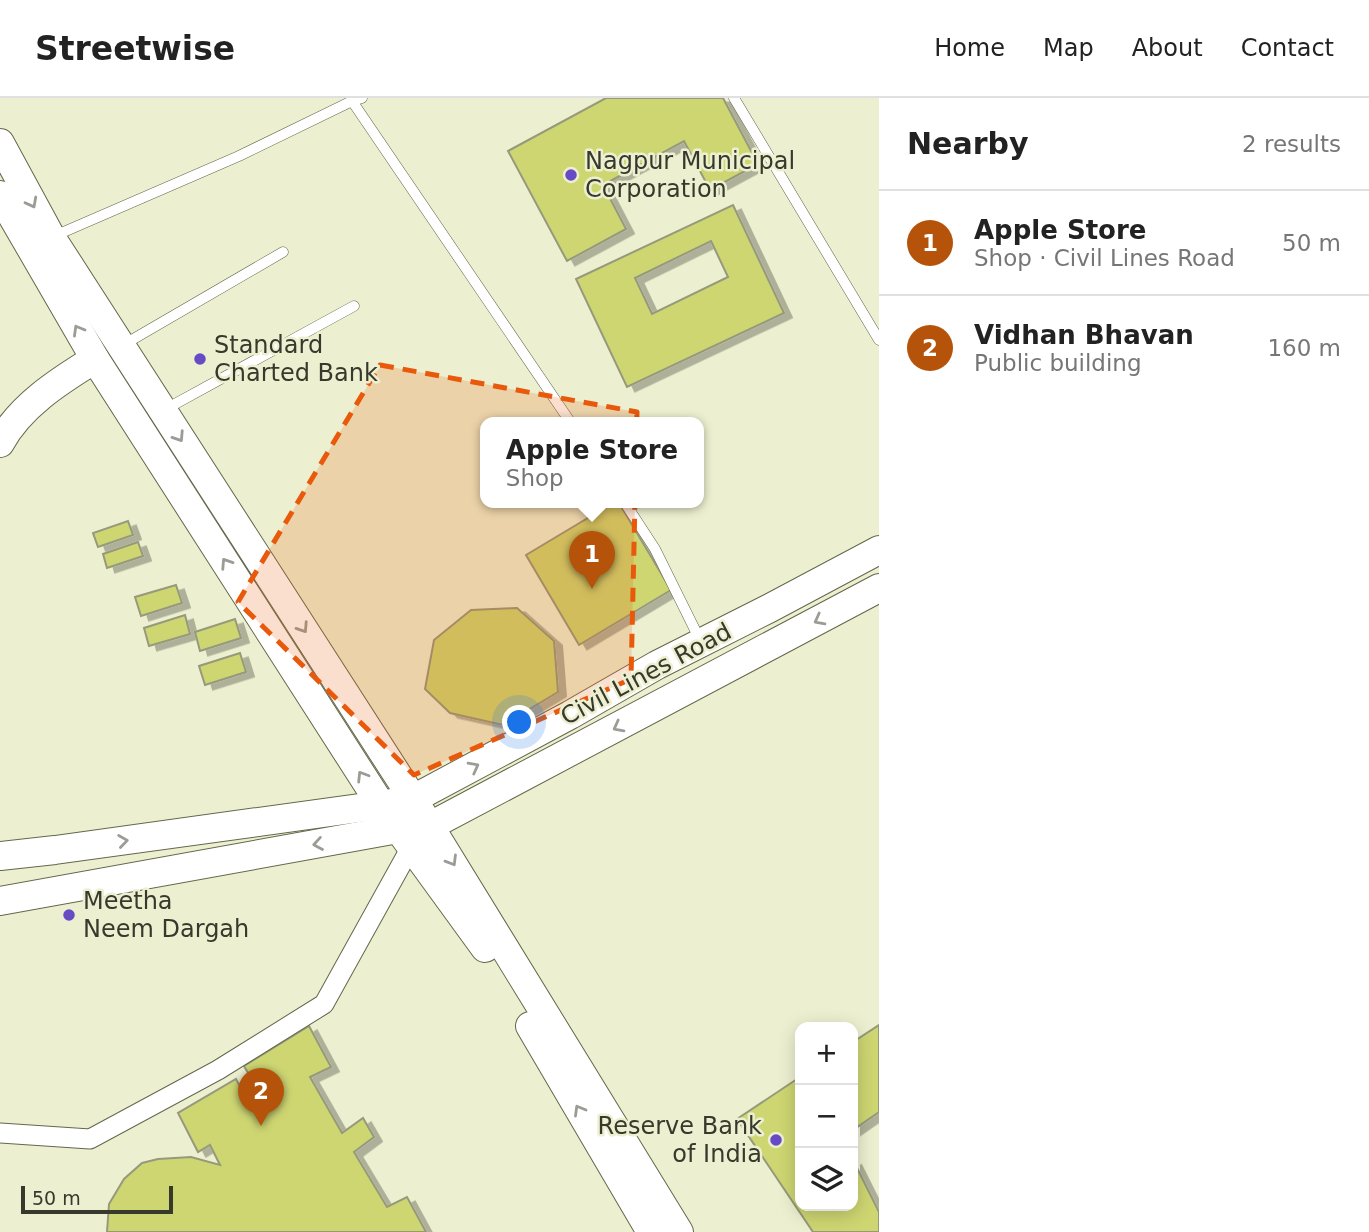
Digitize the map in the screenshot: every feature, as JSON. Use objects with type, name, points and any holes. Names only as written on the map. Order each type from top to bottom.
[{"type":"street","points":[[0,143],[51,237],[414,799],[679,1232]]},
{"type":"street","points":[[0,195],[95,359],[381,805],[483,945],[651,1232]]},
{"type":"street","points":[[0,443],[18,416],[95,359]]},
{"type":"street","name":"Civil Lines Road","points":[[0,856],[414,799],[657,665],[879,550]]},
{"type":"street","points":[[0,901],[405,838],[879,588]]},
{"type":"street","points":[[0,1133],[90,1139],[218,1070],[324,1004],[405,838]]},
{"type":"lane","points":[[734,98],[879,340]]},
{"type":"lane","points":[[51,237],[239,156],[357,99],[567,417]]},
{"type":"lane","points":[[121,347],[283,252]]},
{"type":"lane","points":[[162,411],[354,306]]},
{"type":"lane","points":[[628,508],[655,549],[702,642]]},
{"type":"highlighted area","points":[[380,365],[637,412],[631,679],[414,775],[238,602]]},
{"type":"building","name":"Nagpur Municipal Corporation","points":[[606,98],[723,98],[758,164],[710,190],[684,141],[603,185],[626,229],[567,261],[508,151]]},
{"type":"building","points":[[733,205],[784,313],[627,387],[576,279]],"holes":[[[711,241],[728,277],[652,314],[635,278]]]},
{"type":"building","points":[[605,508],[622,508],[671,590],[579,645],[526,555]]},
{"type":"building","points":[[128,521],[133,535],[98,547],[93,533]]},
{"type":"building","points":[[138,542],[143,556],[107,568],[103,554]]},
{"type":"building","points":[[176,585],[182,603],[141,616],[135,597]]},
{"type":"building","points":[[517,608],[554,641],[558,692],[503,725],[450,713],[425,689],[434,640],[471,610]]},
{"type":"building","points":[[185,615],[190,634],[149,646],[144,628]]},
{"type":"building","points":[[235,619],[241,638],[200,651],[195,632]]},
{"type":"building","points":[[240,653],[246,672],[205,685],[199,666]]},
{"type":"building","points":[[879,1025],[879,1112],[858,1127],[858,1085],[858,1039]]},
{"type":"building","points":[[309,1026],[331,1067],[310,1077],[342,1133],[363,1118],[374,1137],[354,1152],[387,1207],[407,1197],[426,1232],[107,1232],[109,1204],[124,1179],[142,1163],[191,1157],[220,1165],[210,1145],[198,1152],[178,1113],[236,1079],[252,1110],[266,1104],[244,1066]]},
{"type":"building","name":"Reserve Bank of India","points":[[795,1080],[795,1205],[737,1119]]},
{"type":"building","name":"Reserve Bank of India","points":[[858,1170],[879,1212],[879,1232],[813,1232],[799,1211],[858,1211]]},
{"type":"place","name":"Nagpur Municipal Corporation","points":[[571,175]]},
{"type":"place","name":"Standard Charted Bank","points":[[200,359]]},
{"type":"place","name":"Apple Store","points":[[592,589]]},
{"type":"place","name":"Meetha Neem Dargah","points":[[69,915]]},
{"type":"place","name":"Vidhan Bhavan","points":[[261,1126]]},
{"type":"place","name":"Reserve Bank of India","points":[[776,1140]]}]
